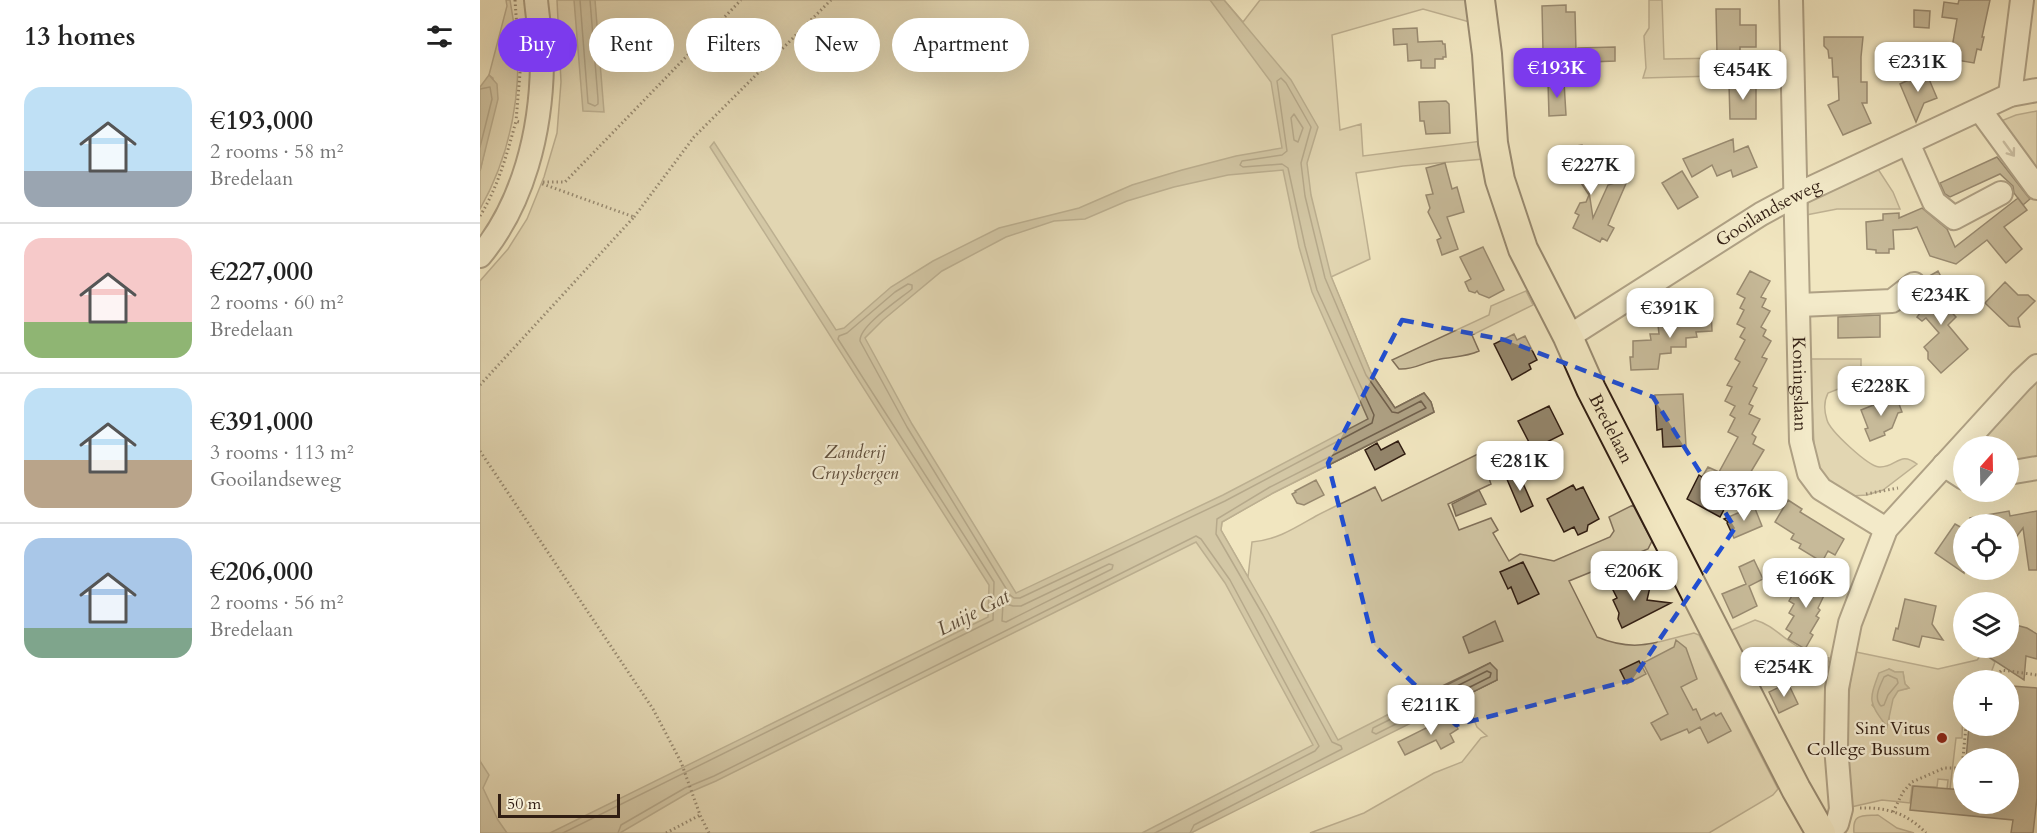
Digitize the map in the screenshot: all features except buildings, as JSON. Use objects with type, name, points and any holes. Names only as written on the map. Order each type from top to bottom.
[{"type":"main road","name":"Bredelaan","points":[[1480,0],[1487,54],[1493,143],[1500,180],[1523,249],[1568,337],[1596,400],[1796,789],[1822,833]]},
{"type":"street","points":[[480,256],[498,230],[517,192],[538,126],[542,61],[536,0]]},
{"type":"street","name":"Koningslaan","points":[[1791,0],[1801,441],[1809,473],[1821,489],[1886,529]]},
{"type":"street","points":[[2010,95],[2022,0]]},
{"type":"street","name":"Gooilandseweg","points":[[1568,337],[1761,214],[1796,195],[2010,95],[2037,90]]},
{"type":"street","points":[[1980,110],[2037,188]]},
{"type":"street","points":[[1908,143],[1934,202],[1954,218],[2001,193]]},
{"type":"street","points":[[1799,305],[1892,301],[1914,284]]},
{"type":"street","points":[[1822,833],[1837,825],[1841,809],[1836,746],[1837,688],[1850,623],[1886,529],[2037,366]]},
{"type":"street","points":[[1944,465],[1953,471]]},
{"type":"street","points":[[2019,471],[2037,468]]},
{"type":"path","points":[[513,154],[524,73],[516,0]]},
{"type":"path","points":[[634,217],[538,183],[565,182],[741,0]]},
{"type":"path","points":[[480,386],[634,217],[694,136],[831,0]]},
{"type":"path","points":[[480,216],[498,180],[518,121]]},
{"type":"path","points":[[488,212],[506,174]]},
{"type":"path","points":[[480,451],[653,709],[681,762],[709,833]]},
{"type":"path","points":[[1837,499],[1883,492],[1929,481]]},
{"type":"path","points":[[2019,671],[2037,675]]},
{"type":"path","points":[[1893,812],[1912,783],[1944,768],[1962,768],[1965,736]]},
{"type":"path","points":[[1841,809],[1882,807],[1926,833]]},
{"type":"path","points":[[666,833],[700,815]]},
{"type":"highlighted area","points":[[1402,320],[1505,340],[1653,397],[1735,528],[1632,680],[1456,725],[1374,645],[1328,463]]},
{"type":"green space","points":[[506,0],[510,0],[513,18],[504,18]]},
{"type":"green space","name":"Zanderij Cruysbergen","points":[[557,0],[1224,0],[1243,22],[1260,0],[1469,0],[1473,23],[1423,9],[1332,35],[1340,130],[1361,124],[1363,156],[1482,141],[1484,159],[1403,166],[1356,173],[1370,259],[1331,277],[1371,373],[1395,408],[1424,393],[1431,402],[1434,412],[1273,493],[1222,522],[1221,530],[1248,577],[1252,542],[1286,533],[1375,487],[1382,501],[1480,453],[1491,484],[1448,504],[1459,530],[1491,518],[1498,530],[1493,533],[1509,561],[1520,554],[1554,561],[1610,537],[1614,531],[1609,517],[1633,505],[1652,541],[1648,549],[1569,581],[1597,637],[1611,642],[1635,645],[1694,633],[1699,635],[1778,789],[1773,795],[1709,833],[1310,833],[1364,813],[1434,773],[1462,762],[1481,738],[1487,736],[1477,727],[1464,696],[1497,680],[1490,663],[1409,702],[1191,833],[480,833],[480,281],[508,249],[527,219],[544,177],[557,133],[561,72],[577,72],[577,18],[558,18]]},
{"type":"green space","points":[[1649,0],[1662,0],[1664,59],[1782,57],[1782,73],[1745,90],[1720,85],[1719,79],[1715,76],[1643,78],[1646,68],[1644,36],[1649,28]]},
{"type":"green space","points":[[498,40],[498,72],[517,72],[516,98],[509,137],[497,174],[480,209],[480,171],[485,149],[493,78],[489,75]]},
{"type":"green space","points":[[2037,111],[2037,178],[1996,123],[2016,115]]},
{"type":"green space","points":[[1874,163],[1893,192],[1900,209],[1837,209],[1806,215],[1809,199]]},
{"type":"green space","points":[[1526,291],[1533,305],[1472,335],[1479,351],[1404,369],[1399,369],[1392,360],[1489,315],[1491,306]]},
{"type":"green space","points":[[1810,359],[1861,359],[1861,380],[1828,393],[1825,413],[1830,425],[1842,439],[1874,465],[1885,467],[1902,459],[1911,460],[1917,464],[1883,490],[1867,495],[1851,496],[1832,488],[1815,465]]},
{"type":"green space","points":[[2037,376],[2037,456],[2019,460],[2019,436],[1979,436]]},
{"type":"green space","points":[[1755,620],[1770,627],[1801,648],[1829,658],[1824,679],[1810,679],[1795,685],[1790,679],[1776,675],[1752,688],[1725,633]]},
{"type":"green space","points":[[1856,652],[1938,669],[1979,658],[1990,658],[1995,662],[1992,670],[1953,670],[1953,736],[1962,736],[1962,738],[1956,738],[1953,748],[1950,789],[1947,789],[1948,780],[1938,779],[1937,787],[1912,786],[1910,803],[1882,800],[1851,807],[1849,690]],"holes":[[[1889,669],[1903,672],[1905,684],[1909,688],[1899,690],[1893,696],[1889,722],[1872,705]]]},
{"type":"green space","points":[[1878,815],[1897,828],[1914,833],[1854,833],[1856,819]]},
{"type":"water","points":[[574,0],[595,0],[596,18],[589,18],[589,72],[601,72],[604,112],[583,111]]},
{"type":"water","points":[[1210,0],[1224,0],[1291,80],[1318,127],[1307,163],[1311,195],[1331,276],[1371,373],[1395,408],[1424,393],[1431,402],[1434,412],[1273,493],[1222,522],[1221,530],[1338,740],[1490,663],[1497,670],[1497,680],[1191,833],[1142,833],[1313,745],[1225,583],[1196,542],[688,793],[620,833],[550,833],[988,617],[989,585],[710,147],[714,142],[836,330],[844,328],[891,287],[933,261],[999,228],[1079,208],[1132,185],[1182,170],[1236,156],[1282,148],[1271,82]],"holes":[[[1283,170],[1299,247],[1312,292],[1368,419],[1223,495],[1016,593],[912,424],[865,338],[942,271],[1006,237],[1054,221],[1085,219],[1127,201],[1174,187],[1228,175]]]},
{"type":"water","points":[[489,75],[497,84],[498,99],[480,171],[480,87]]},
{"type":"water","points":[[1479,490],[1486,504],[1456,516],[1452,504]]},
{"type":"water","points":[[1495,621],[1503,641],[1469,653],[1463,637]]},
{"type":"water","points":[[1889,669],[1903,672],[1905,684],[1909,688],[1898,691],[1893,699],[1887,727],[1874,707],[1872,696],[1879,673]]},
{"type":"water","points":[[480,761],[489,775],[483,788],[498,820],[507,833],[480,833]]},
{"type":"place","name":"Sint Vitus College Bussum","points":[[1942,738]]},
{"type":"water label","name":"Luije Gat","points":[[973,612]]}]
